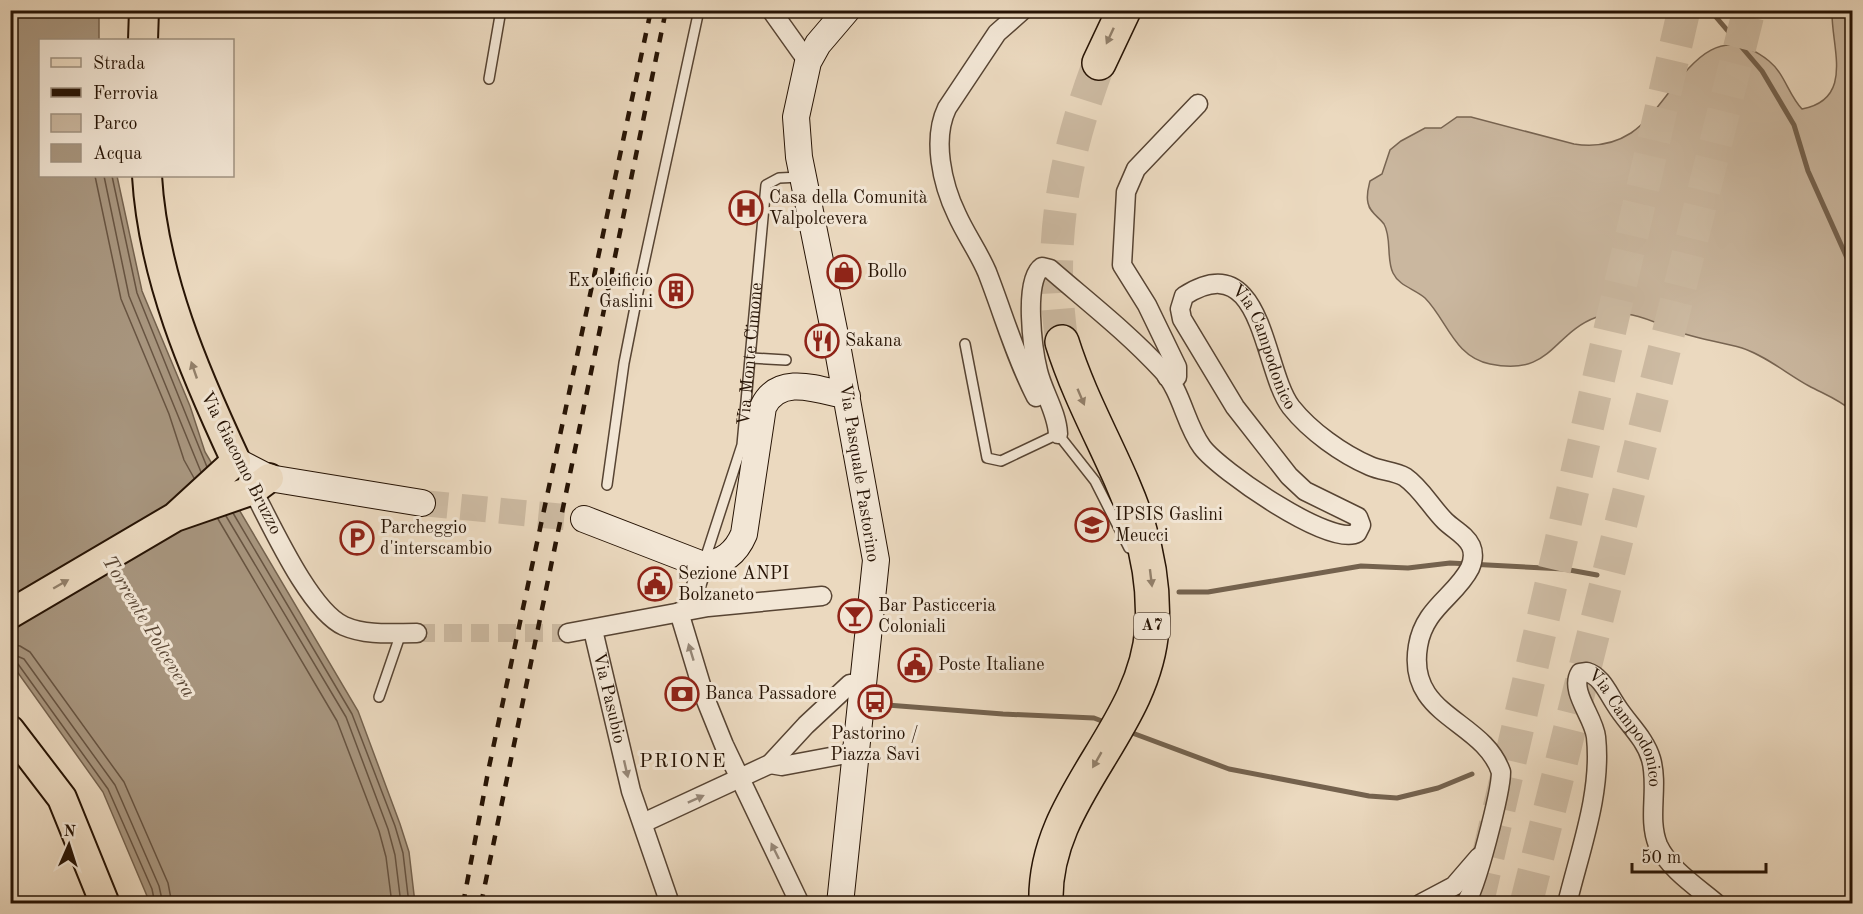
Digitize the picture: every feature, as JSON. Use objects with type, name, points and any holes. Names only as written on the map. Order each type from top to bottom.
[{"type":"highway","points":[[1099,63],[1124,10]]},
{"type":"highway","name":"A7","points":[[1046,903],[1050,857],[1063,821],[1123,716],[1144,672],[1150,642],[1153,607],[1148,556],[1132,503],[1092,423],[1073,378],[1062,342]]},
{"type":"main road","points":[[143,39],[144,10]]},
{"type":"main road","points":[[806,72],[818,44],[847,10]]},
{"type":"main road","name":"Via Pasquale Pastorino","points":[[806,72],[796,117],[803,177],[847,396],[876,560],[865,683],[840,903]]},
{"type":"main road","name":"Via Giacomo Bruzzo","points":[[147,177],[149,207],[172,306],[226,469]]},
{"type":"main road","points":[[584,519],[704,561],[718,562],[730,555],[744,534],[763,406],[768,398],[787,386],[847,396]]},
{"type":"main road","points":[[175,517],[226,469],[261,484],[422,503]]},
{"type":"main road","points":[[10,614],[175,517],[261,484]]},
{"type":"main road","points":[[10,730],[62,798],[105,903]]},
{"type":"street","points":[[771,10],[806,72]]},
{"type":"street","name":"Via Campodonico","points":[[1023,10],[997,33],[947,108],[941,119],[939,142],[941,164],[955,212],[977,248],[1020,363],[1052,430],[1058,434]]},
{"type":"street","points":[[1167,377],[1177,377],[1177,368],[1147,305],[1122,265],[1126,192],[1136,169],[1198,104]]},
{"type":"street","name":"Via Campodonico","points":[[1058,434],[1038,373],[1032,326],[1032,289],[1035,276],[1042,267],[1050,270],[1117,327],[1167,377],[1197,440],[1211,458],[1259,493],[1313,524],[1347,536],[1357,533],[1361,525],[1358,517],[1305,491],[1274,458],[1235,407],[1182,319],[1180,309],[1184,296],[1197,288],[1215,285],[1230,288],[1243,294],[1259,320],[1283,394],[1300,417],[1320,435],[1360,462],[1404,477],[1470,545],[1473,561],[1469,570],[1422,628],[1417,668],[1428,698],[1489,752],[1498,764],[1501,780],[1473,889],[1465,903]]},
{"type":"street","name":"Via Giacomo Bruzzo","points":[[261,484],[300,578],[319,604],[343,626],[376,634],[409,633]]},
{"type":"street","name":"Via Monte Cimone","points":[[683,611],[704,561]]},
{"type":"street","points":[[568,633],[683,611],[822,596]]},
{"type":"street","points":[[683,611],[705,698],[738,778],[800,903]]},
{"type":"street","name":"Via Pasubio","points":[[593,630],[631,791],[670,903]]},
{"type":"street","name":"Via Campodonico","points":[[1567,903],[1597,775],[1596,733],[1577,687],[1580,673],[1587,672],[1600,680],[1646,746],[1652,760],[1655,834],[1662,852],[1683,875],[1717,903]]},
{"type":"street","points":[[643,824],[770,764],[806,725],[850,684],[865,683]]},
{"type":"street","points":[[770,764],[782,766],[857,752]]},
{"type":"street","points":[[1420,903],[1454,886],[1482,854]]},
{"type":"lane","points":[[489,79],[501,10]]},
{"type":"lane","points":[[607,485],[624,363],[699,10]]},
{"type":"lane","name":"Via Monte Cimone","points":[[704,561],[742,445],[766,185],[779,178],[803,177]]},
{"type":"lane","points":[[965,344],[987,458],[1001,461],[1058,434]]},
{"type":"lane","points":[[751,358],[786,360]]},
{"type":"lane","name":"Via Campodonico","points":[[1058,434],[1095,481],[1129,548]]},
{"type":"lane","points":[[379,697],[409,633]]},
{"type":"green space","points":[[1832,11],[1852,11],[1852,411],[1751,351],[1685,334],[1632,315],[1609,314],[1582,324],[1539,359],[1527,364],[1511,366],[1490,364],[1478,360],[1459,346],[1425,298],[1403,284],[1393,273],[1384,224],[1370,209],[1367,195],[1370,181],[1382,174],[1390,150],[1401,141],[1425,128],[1441,128],[1457,117],[1471,117],[1574,144],[1596,145],[1611,142],[1631,133],[1647,119],[1691,66],[1707,52],[1725,45],[1745,47],[1769,61],[1779,72],[1802,109],[1818,103],[1829,95],[1835,83],[1836,55]]},
{"type":"water","name":"Torrente Polcevera","points":[[11,11],[99,11],[99,39],[39,39],[39,177],[117,177],[142,291],[190,406],[205,452],[358,711],[409,852],[415,903],[150,903],[103,792],[11,663]]},
{"type":"waterway","points":[[1710,10],[1762,71],[1794,125],[1808,171],[1852,269]]},
{"type":"waterway","points":[[1179,592],[1208,592],[1361,566],[1408,568],[1450,563],[1564,569],[1597,575]]},
{"type":"waterway","points":[[887,705],[1094,718],[1107,723]]},
{"type":"waterway","points":[[1127,731],[1229,769],[1369,796],[1397,798],[1438,788],[1472,774]]},
{"type":"tunnel","points":[[1477,904],[1684,10]]},
{"type":"tunnel","points":[[1526,904],[1749,10]]},
{"type":"tunnel","points":[[1062,342],[1057,270],[1062,200],[1076,132],[1099,63]]},
{"type":"tunnel","points":[[422,503],[584,519]]},
{"type":"tunnel","points":[[417,633],[568,633]]},
{"type":"railway","points":[[463,904],[489,767],[651,10]]},
{"type":"railway","points":[[481,904],[666,10]]},
{"type":"place","name":"Casa della Comunità Valpolcevera","points":[[746,208]]},
{"type":"place","name":"Bollo","points":[[844,272]]},
{"type":"place","name":"Ex oleificio Gaslini","points":[[676,291]]},
{"type":"place","name":"Sakana","points":[[822,341]]},
{"type":"place","name":"IPSIS Gaslini Meucci","points":[[1092,525]]},
{"type":"place","name":"Parcheggio d'interscambio","points":[[357,538]]},
{"type":"place","name":"Sezione ANPI Bolzaneto","points":[[655,584]]},
{"type":"place","name":"Bar Pasticceria Coloniali","points":[[855,616]]},
{"type":"place","name":"Poste Italiane","points":[[915,665]]},
{"type":"place","name":"Banca Passadore","points":[[682,694]]},
{"type":"place","name":"Pastorino / Piazza Savi","points":[[875,702]]},
{"type":"district","name":"PRIONE","points":[[683,762]]}]
